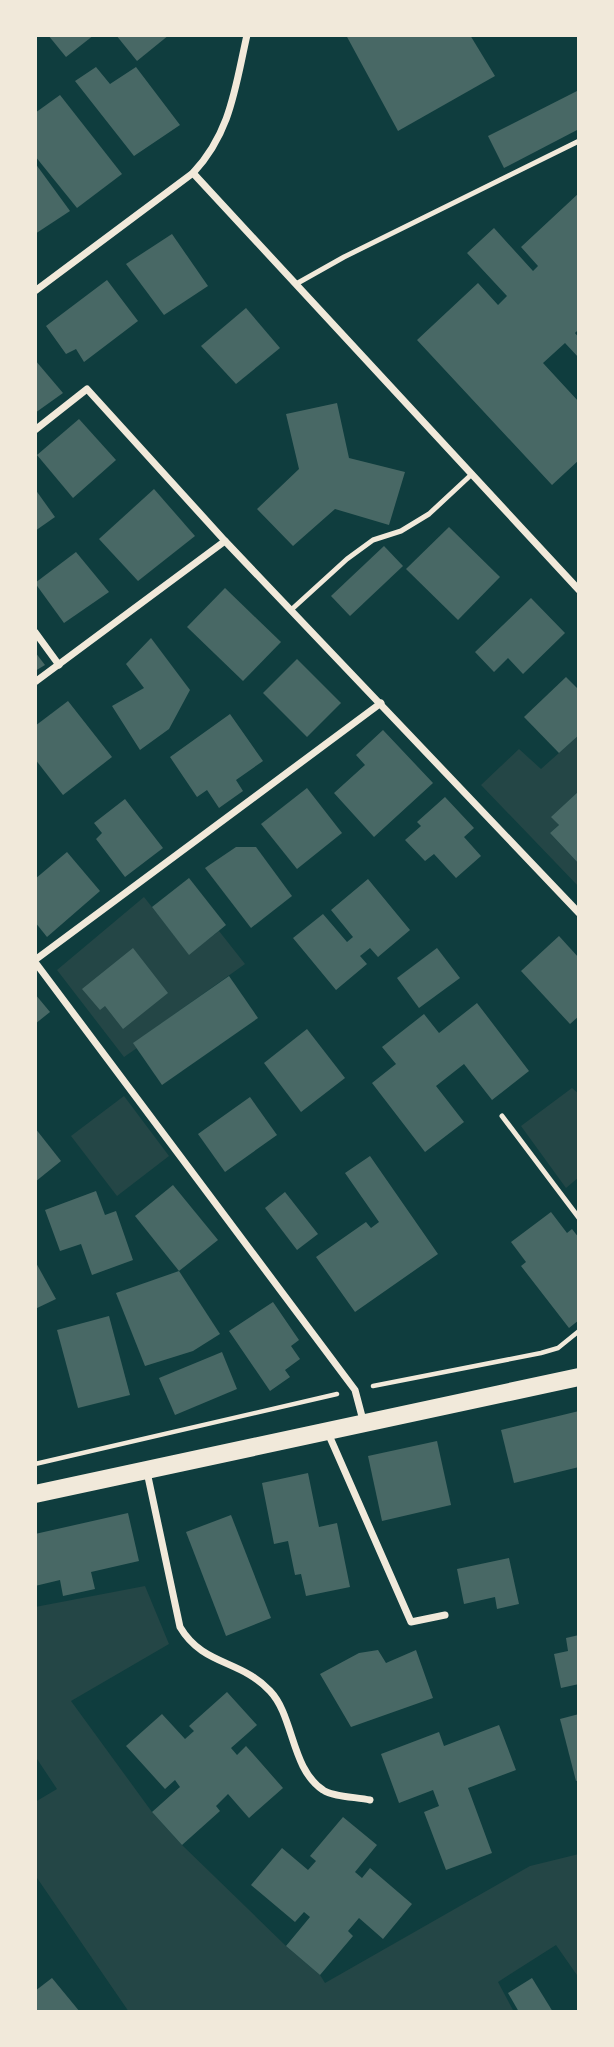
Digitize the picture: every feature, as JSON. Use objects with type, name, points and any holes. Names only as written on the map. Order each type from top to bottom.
[{"type":"main road","points":[[35,1494],[579,1377]]},
{"type":"street","points":[[35,291],[193,173],[213,152],[223,131],[247,35]]},
{"type":"street","points":[[193,173],[579,590]]},
{"type":"street","points":[[35,430],[87,389],[225,541],[579,913]]},
{"type":"street","points":[[35,682],[225,541]]},
{"type":"street","points":[[35,632],[59,665]]},
{"type":"street","points":[[364,1424],[355,1390],[35,961],[381,703]]},
{"type":"street","points":[[328,1433],[411,1622],[445,1615]]},
{"type":"street","points":[[147,1471],[180,1627],[188,1640],[206,1656],[243,1668],[272,1692],[306,1769],[323,1790],[370,1800]]},
{"type":"lane","points":[[296,285],[344,257],[579,141]]},
{"type":"lane","points":[[291,610],[347,559],[373,540],[401,531],[429,514],[472,474]]},
{"type":"lane","points":[[502,1116],[579,1218]]},
{"type":"path","points":[[35,1464],[355,1390],[541,1353],[558,1348],[579,1331]]},
{"type":"shaded area","points":[[579,735],[579,791],[552,817],[559,825],[550,833],[579,864],[579,887],[481,785],[519,749],[541,769]]},
{"type":"shaded area","points":[[144,897],[189,954],[219,931],[245,964],[134,1043],[137,1048],[124,1057],[57,970]]},
{"type":"shaded area","points":[[572,1088],[579,1094],[579,1177],[566,1188],[521,1126]]},
{"type":"shaded area","points":[[124,1096],[169,1156],[117,1196],[71,1136]]},
{"type":"shaded area","points":[[145,1586],[169,1644],[71,1701],[152,1812],[182,1845],[286,1946],[320,1975],[325,1983],[530,1866],[579,1854],[579,1978],[556,1945],[498,1982],[514,2012],[129,2012],[35,1875],[35,1802],[57,1789],[35,1756],[35,1607]]},
{"type":"building","points":[[48,35],[94,35],[66,57]]},
{"type":"building","points":[[116,35],[169,35],[137,61]]},
{"type":"building","points":[[346,35],[470,35],[495,76],[398,131]]},
{"type":"building","points":[[96,67],[110,84],[136,67],[180,125],[134,156],[75,81]]},
{"type":"building","points":[[579,90],[579,129],[504,168],[488,136]]},
{"type":"building","points":[[60,95],[122,174],[77,208],[35,156],[35,113]]},
{"type":"building","points":[[35,163],[70,211],[35,234]]},
{"type":"building","points":[[579,193],[579,329],[575,333],[579,338],[579,358],[565,343],[543,363],[579,402],[579,460],[552,485],[417,340],[478,283],[498,305],[507,296],[467,253],[494,228],[533,271],[538,266],[521,247]]},
{"type":"building","points":[[172,234],[208,286],[164,315],[126,264]]},
{"type":"building","points":[[107,280],[138,321],[84,362],[76,349],[66,354],[46,326]]},
{"type":"building","points":[[246,308],[280,348],[236,384],[201,346]]},
{"type":"building","points":[[35,360],[63,393],[35,413]]},
{"type":"building","points":[[337,403],[349,458],[405,472],[389,525],[335,509],[293,546],[257,509],[299,469],[286,414]]},
{"type":"building","points":[[79,419],[116,460],[73,498],[37,455]]},
{"type":"building","points":[[35,489],[55,517],[35,531]]},
{"type":"building","points":[[154,489],[195,536],[138,581],[99,539]]},
{"type":"building","points":[[449,527],[500,577],[458,620],[406,569]]},
{"type":"building","points":[[384,546],[403,566],[350,616],[331,596]]},
{"type":"building","points":[[76,552],[109,592],[64,623],[35,583]]},
{"type":"building","points":[[225,588],[281,642],[243,681],[187,627]]},
{"type":"building","points":[[531,598],[565,633],[523,674],[508,658],[494,672],[475,652]]},
{"type":"building","points":[[151,638],[190,690],[169,729],[140,750],[112,706],[144,688],[126,664]]},
{"type":"building","points":[[35,652],[45,665],[35,671]]},
{"type":"building","points":[[297,659],[341,703],[307,737],[263,693]]},
{"type":"building","points":[[566,677],[579,690],[579,735],[559,753],[524,717]]},
{"type":"building","points":[[68,701],[112,757],[63,795],[35,759],[35,726]]},
{"type":"building","points":[[230,714],[263,761],[236,780],[243,791],[219,808],[207,790],[197,797],[170,757]]},
{"type":"building","points":[[383,730],[433,783],[374,837],[334,793],[365,765],[356,755]]},
{"type":"building","points":[[307,788],[342,833],[297,869],[261,824]]},
{"type":"building","points":[[579,791],[579,864],[550,833],[559,825],[551,817]]},
{"type":"building","points":[[445,797],[474,828],[464,837],[481,856],[456,878],[434,854],[425,861],[405,840],[421,826],[417,822]]},
{"type":"building","points":[[125,799],[163,848],[125,877],[96,839],[102,833],[94,823]]},
{"type":"building","points":[[236,847],[256,847],[292,896],[251,928],[205,868]]},
{"type":"building","points":[[67,852],[100,891],[47,937],[35,922],[35,879]]},
{"type":"building","points":[[189,878],[226,925],[189,955],[152,907]]},
{"type":"building","points":[[368,879],[410,930],[378,957],[370,948],[360,956],[367,964],[336,990],[293,938],[323,914],[347,942],[353,937],[331,910]]},
{"type":"building","points":[[559,936],[579,958],[579,1016],[570,1024],[521,971]]},
{"type":"building","points":[[133,948],[168,993],[123,1029],[105,1006],[100,1010],[82,989]]},
{"type":"building","points":[[437,948],[460,978],[419,1008],[397,978]]},
{"type":"building","points":[[229,976],[258,1018],[162,1085],[133,1043]]},
{"type":"building","points":[[35,994],[50,1012],[35,1024]]},
{"type":"building","points":[[477,1003],[529,1071],[492,1100],[464,1064],[436,1086],[464,1122],[425,1152],[372,1083],[396,1064],[382,1047],[424,1014],[439,1033]]},
{"type":"building","points":[[307,1029],[345,1078],[301,1112],[264,1063]]},
{"type":"building","points":[[250,1097],[277,1135],[225,1172],[198,1134]]},
{"type":"building","points":[[35,1128],[61,1161],[35,1182]]},
{"type":"building","points":[[370,1156],[438,1254],[355,1312],[316,1257],[366,1222],[371,1228],[379,1222],[345,1173]]},
{"type":"building","points":[[173,1185],[218,1240],[179,1271],[135,1216]]},
{"type":"building","points":[[96,1191],[105,1215],[116,1211],[133,1260],[92,1275],[81,1244],[60,1251],[45,1210]]},
{"type":"building","points":[[285,1192],[318,1234],[297,1250],[265,1208]]},
{"type":"building","points":[[551,1212],[567,1233],[572,1229],[579,1238],[579,1320],[569,1328],[521,1266],[526,1262],[511,1242]]},
{"type":"building","points":[[35,1261],[56,1299],[35,1309]]},
{"type":"building","points":[[179,1271],[220,1334],[193,1351],[145,1366],[116,1293]]},
{"type":"building","points":[[273,1302],[299,1340],[291,1346],[300,1359],[285,1370],[290,1377],[270,1391],[229,1331]]},
{"type":"building","points":[[109,1316],[130,1395],[78,1408],[57,1330]]},
{"type":"building","points":[[222,1352],[237,1389],[175,1415],[159,1378]]},
{"type":"building","points":[[579,1411],[579,1467],[514,1483],[501,1430]]},
{"type":"building","points":[[437,1441],[451,1505],[382,1521],[368,1456]]},
{"type":"building","points":[[308,1473],[319,1527],[337,1523],[350,1587],[306,1596],[301,1574],[295,1575],[288,1541],[274,1544],[262,1483]]},
{"type":"building","points":[[128,1513],[139,1561],[91,1572],[95,1589],[63,1596],[60,1580],[35,1586],[35,1534]]},
{"type":"building","points":[[231,1515],[271,1618],[226,1636],[186,1532]]},
{"type":"building","points":[[509,1558],[519,1604],[497,1609],[495,1597],[464,1604],[457,1569]]},
{"type":"building","points":[[579,1635],[579,1684],[561,1688],[554,1654],[568,1651],[566,1638]]},
{"type":"building","points":[[378,1650],[386,1663],[416,1650],[433,1698],[351,1727],[320,1674],[359,1653]]},
{"type":"building","points":[[227,1692],[257,1725],[231,1748],[237,1755],[246,1746],[283,1788],[249,1818],[228,1794],[216,1806],[220,1811],[182,1845],[152,1812],[180,1787],[175,1780],[165,1789],[126,1746],[162,1714],[185,1739],[194,1731],[189,1726]]},
{"type":"building","points":[[579,1714],[579,1780],[576,1781],[560,1719]]},
{"type":"building","points":[[499,1725],[516,1770],[468,1788],[492,1853],[446,1870],[424,1812],[439,1806],[433,1790],[399,1803],[381,1754],[439,1732],[444,1746]]},
{"type":"building","points":[[343,1817],[377,1845],[355,1872],[362,1878],[370,1868],[412,1904],[383,1939],[359,1918],[348,1931],[353,1936],[320,1975],[286,1946],[310,1917],[304,1912],[295,1922],[251,1885],[282,1848],[308,1870],[316,1861],[310,1856]]},
{"type":"building","points":[[52,1978],[80,2012],[35,2012],[35,1991]]},
{"type":"building","points":[[532,1978],[553,2012],[519,2012],[508,1993]]}]
